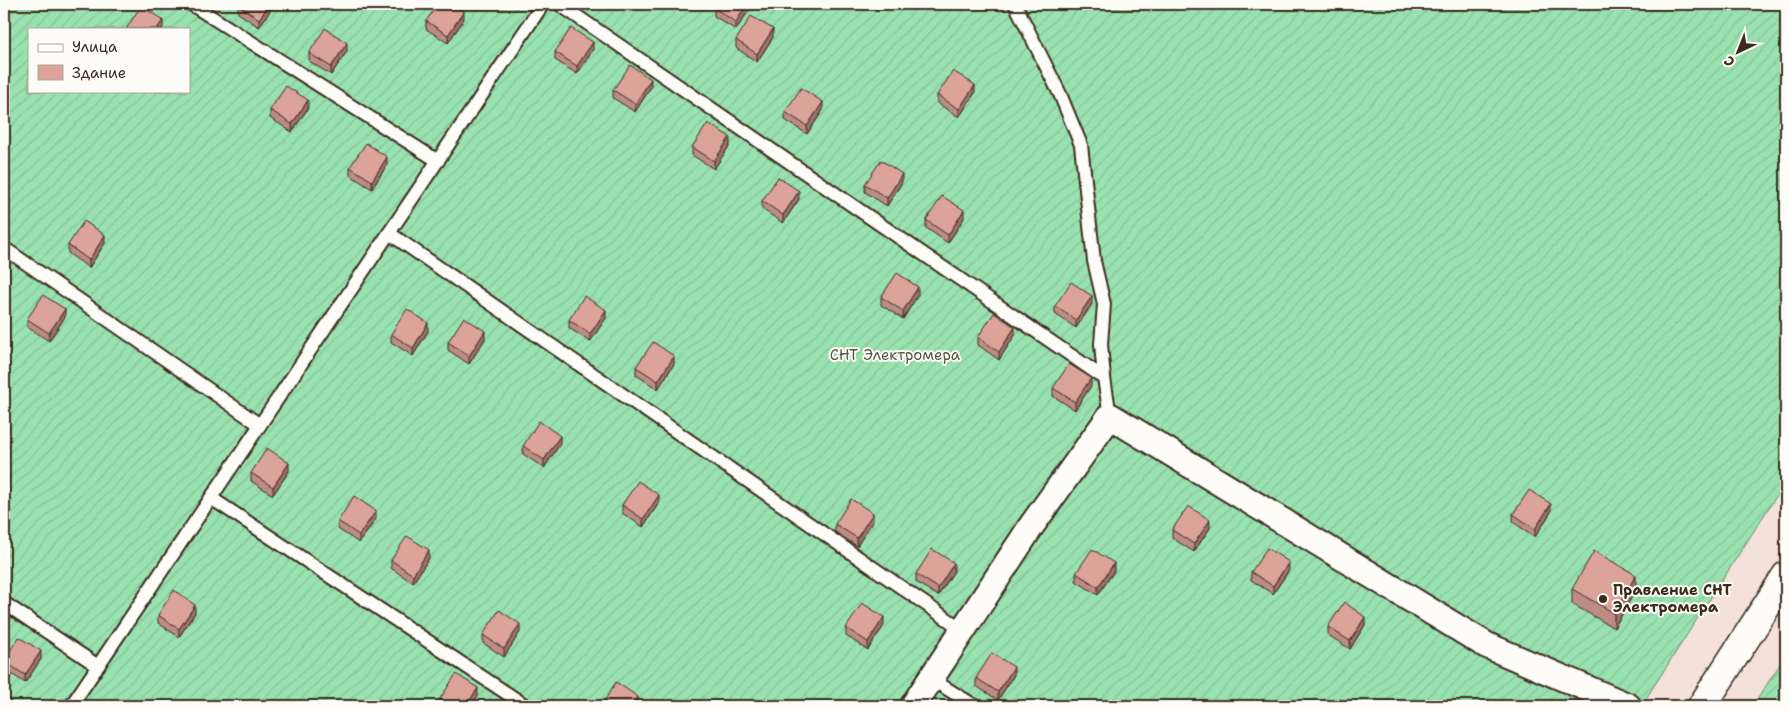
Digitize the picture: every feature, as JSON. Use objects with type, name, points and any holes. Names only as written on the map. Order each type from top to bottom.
[{"type":"street","points":[[914,706],[1032,525],[1110,416],[1486,645],[1628,706]]},
{"type":"street","points":[[1702,706],[1786,576]]},
{"type":"lane","points":[[190,4],[438,161]]},
{"type":"lane","points":[[71,706],[543,4]]},
{"type":"lane","points":[[559,4],[1104,378]]},
{"type":"lane","points":[[1015,4],[1060,94],[1081,145],[1094,261],[1104,304],[1101,344],[1110,416]]},
{"type":"lane","points":[[389,233],[963,630]]},
{"type":"lane","points":[[4,248],[260,425]]},
{"type":"lane","points":[[211,498],[526,706]]},
{"type":"lane","points":[[4,603],[98,666]]},
{"type":"lane","points":[[931,679],[975,706]]},
{"type":"green space","name":"СНТ Электромера","points":[[4,4],[1786,4],[1786,481],[1641,706],[4,706]]},
{"type":"green space","points":[[1786,655],[1786,706],[1753,706]]},
{"type":"building","points":[[239,4],[270,4],[259,19]]},
{"type":"building","points":[[438,4],[453,4],[464,11],[448,35],[426,21]]},
{"type":"building","points":[[717,4],[747,4],[736,22],[714,8]]},
{"type":"building","points":[[141,6],[163,20],[158,28],[127,28]]},
{"type":"building","points":[[751,16],[773,29],[757,54],[736,40]]},
{"type":"building","points":[[325,28],[347,43],[331,67],[309,53]]},
{"type":"building","points":[[571,28],[593,42],[577,66],[555,52]]},
{"type":"building","points":[[630,65],[651,79],[635,104],[613,90]]},
{"type":"building","points":[[953,71],[975,85],[959,109],[937,95]]},
{"type":"building","points":[[286,86],[308,100],[292,124],[270,110]]},
{"type":"building","points":[[801,88],[823,102],[807,126],[785,112]]},
{"type":"building","points":[[708,123],[730,137],[714,161],[692,147]]},
{"type":"building","points":[[366,143],[387,157],[372,181],[350,167]]},
{"type":"building","points":[[881,160],[902,174],[887,198],[865,184]]},
{"type":"building","points":[[778,177],[799,191],[783,215],[762,201]]},
{"type":"building","points":[[942,196],[964,210],[948,235],[926,220]]},
{"type":"building","points":[[84,221],[105,235],[89,260],[68,245]]},
{"type":"building","points":[[897,273],[918,287],[903,311],[881,297]]},
{"type":"building","points":[[1071,282],[1092,296],[1076,320],[1055,306]]},
{"type":"building","points":[[43,295],[65,309],[49,333],[27,319]]},
{"type":"building","points":[[584,296],[606,310],[590,334],[569,320]]},
{"type":"building","points":[[407,309],[428,323],[413,348],[391,334]]},
{"type":"building","points":[[994,313],[1015,327],[999,352],[978,337]]},
{"type":"building","points":[[464,317],[485,331],[469,356],[448,342]]},
{"type":"building","points":[[653,342],[674,356],[658,381],[636,367]]},
{"type":"building","points":[[1069,364],[1091,378],[1075,402],[1053,388]]},
{"type":"building","points":[[539,421],[560,436],[544,460],[523,446]]},
{"type":"building","points":[[267,448],[289,463],[273,487],[251,473]]},
{"type":"building","points":[[638,481],[659,495],[643,519],[622,505]]},
{"type":"building","points":[[1529,490],[1551,504],[1535,529],[1513,514]]},
{"type":"building","points":[[354,496],[376,511],[359,535],[338,521]]},
{"type":"building","points":[[851,499],[873,513],[857,538],[835,524]]},
{"type":"building","points":[[1188,506],[1210,520],[1194,544],[1172,530]]},
{"type":"building","points":[[407,536],[429,550],[413,575],[391,560]]},
{"type":"building","points":[[1267,548],[1289,562],[1273,586],[1251,572]]},
{"type":"building","points":[[932,549],[954,563],[938,588],[916,574]]},
{"type":"building","points":[[1092,549],[1114,563],[1098,587],[1076,573]]},
{"type":"building","points":[[1594,551],[1636,575],[1614,613],[1572,589]]},
{"type":"building","points":[[174,590],[195,605],[179,629],[158,615]]},
{"type":"building","points":[[1344,602],[1365,617],[1350,641],[1328,627]]},
{"type":"building","points":[[862,603],[884,617],[868,642],[846,628]]},
{"type":"building","points":[[499,610],[520,624],[504,649],[483,635]]},
{"type":"building","points":[[19,637],[41,651],[25,675],[4,661]]},
{"type":"building","points":[[992,653],[1014,667],[998,692],[976,678]]},
{"type":"building","points":[[456,674],[478,688],[466,706],[452,706],[440,699]]},
{"type":"building","points":[[616,682],[638,697],[631,706],[601,706]]},
{"type":"place","name":"Правление СНТ Электромера","points":[[1603,599]]}]
